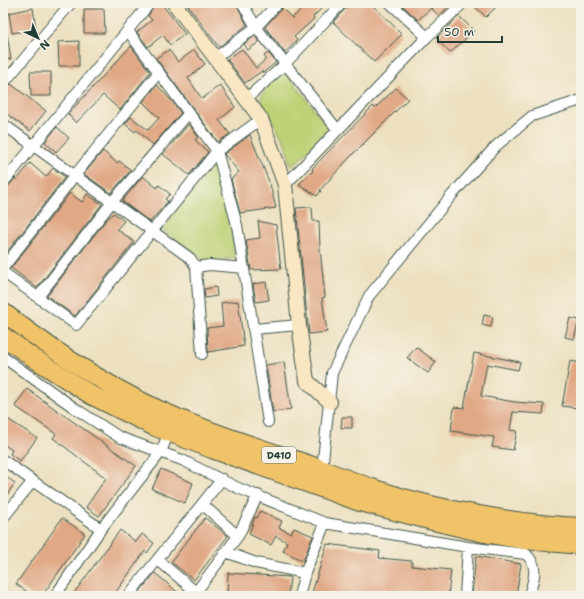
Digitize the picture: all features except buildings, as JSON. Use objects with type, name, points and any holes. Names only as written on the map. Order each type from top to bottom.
[{"type":"highway","name":"D410","points":[[3,312],[34,336],[87,372],[179,419],[379,490],[440,506],[548,525],[581,527]]},
{"type":"highway","name":"D410","points":[[3,336],[78,387],[153,426],[360,502],[484,533],[525,540],[581,545]]},
{"type":"street","points":[[3,84],[71,3]]},
{"type":"street","points":[[3,182],[150,3]]},
{"type":"street","points":[[174,3],[261,119],[285,185],[299,325],[307,381],[330,402]]},
{"type":"street","points":[[242,3],[256,27],[284,65],[337,129]]},
{"type":"street","points":[[215,58],[256,27],[278,3]]},
{"type":"street","points":[[246,99],[284,65],[342,3]]},
{"type":"street","points":[[390,3],[427,37]]},
{"type":"street","points":[[285,185],[337,129],[427,37],[463,3]]},
{"type":"street","points":[[128,31],[217,151],[236,225],[268,422]]},
{"type":"street","points":[[3,268],[75,175],[158,72]]},
{"type":"street","points":[[322,470],[332,373],[369,296],[452,195],[496,146],[532,116],[581,100]]},
{"type":"street","points":[[38,297],[112,202],[189,113]]},
{"type":"street","points":[[3,272],[76,324],[217,151],[261,119]]},
{"type":"street","points":[[3,124],[32,147],[75,175],[190,258],[196,267],[202,354]]},
{"type":"street","points":[[196,267],[210,266],[244,268]]},
{"type":"street","points":[[252,329],[299,325]]},
{"type":"street","points":[[3,357],[76,409],[119,436],[182,460],[258,495],[326,523],[468,547],[526,554],[532,560],[535,572],[529,596]]},
{"type":"street","points":[[55,596],[101,529],[161,452],[169,432]]},
{"type":"street","points":[[3,460],[101,529]]},
{"type":"street","points":[[128,596],[222,479]]},
{"type":"street","points":[[3,518],[32,481]]},
{"type":"street","points":[[158,560],[196,592],[238,536],[258,495]]},
{"type":"street","points":[[202,504],[238,536]]},
{"type":"street","points":[[299,596],[305,573],[326,523]]},
{"type":"street","points":[[465,596],[468,547]]},
{"type":"street","points":[[226,552],[256,563],[305,573]]},
{"type":"green space","points":[[286,72],[330,130],[291,167],[285,143],[261,100],[270,83],[282,73]]},
{"type":"green space","points":[[214,162],[229,214],[235,258],[206,262],[161,228]]}]
